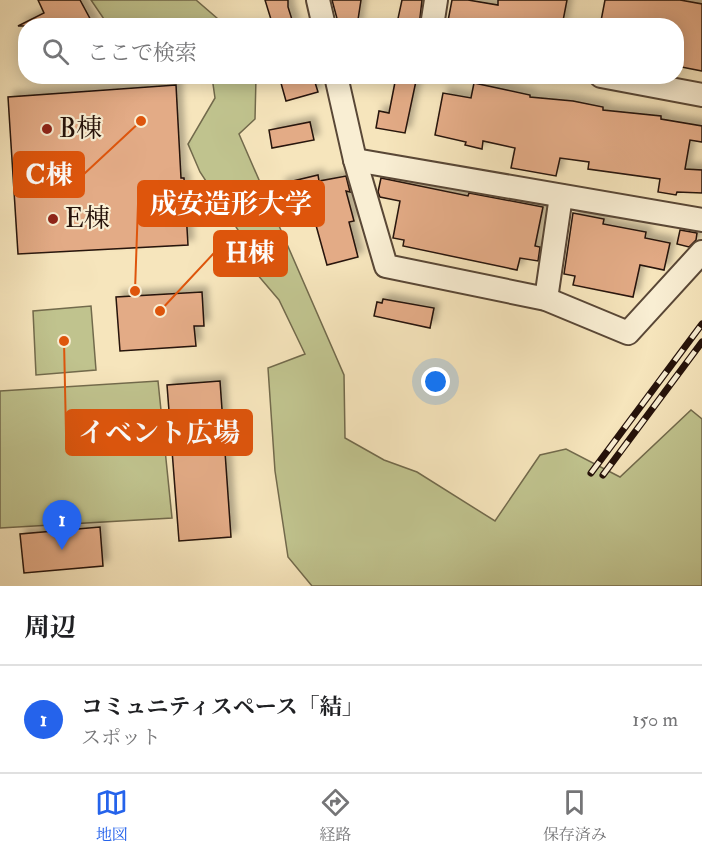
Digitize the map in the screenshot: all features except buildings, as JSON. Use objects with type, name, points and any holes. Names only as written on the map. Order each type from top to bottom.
[{"type":"street","points":[[318,0],[322,18]]},
{"type":"street","points":[[433,18],[436,0]]},
{"type":"street","points":[[338,84],[355,160],[386,266],[546,299],[628,333],[702,252]]},
{"type":"street","points":[[644,84],[702,95]]},
{"type":"street","points":[[355,160],[702,220]]},
{"type":"street","points":[[546,299],[561,196]]},
{"type":"green space","points":[[91,0],[196,0],[217,18],[103,18]]},
{"type":"green space","points":[[213,84],[256,84],[255,119],[239,134],[344,375],[345,438],[384,460],[417,472],[495,521],[540,455],[566,449],[620,477],[691,410],[702,419],[702,586],[312,586],[288,557],[275,471],[268,368],[305,354],[279,300],[244,259],[240,233],[200,172],[188,144],[215,98]]},
{"type":"green space","points":[[91,306],[96,370],[36,375],[33,311]]},
{"type":"green space","points":[[158,381],[172,518],[0,528],[0,391]]},
{"type":"railway","points":[[591,473],[702,324]]},
{"type":"railway","points":[[603,475],[702,342]]},
{"type":"place","name":"C棟","points":[[141,121]]},
{"type":"place","name":"B棟","points":[[47,129]]},
{"type":"place","name":"E棟","points":[[53,219]]},
{"type":"place","name":"成安造形大学","points":[[135,291]]},
{"type":"place","name":"H棟","points":[[160,311]]},
{"type":"place","name":"イベント広場","points":[[64,341]]},
{"type":"place","name":"コミュニティスペース「結」","points":[[62,550]]}]
